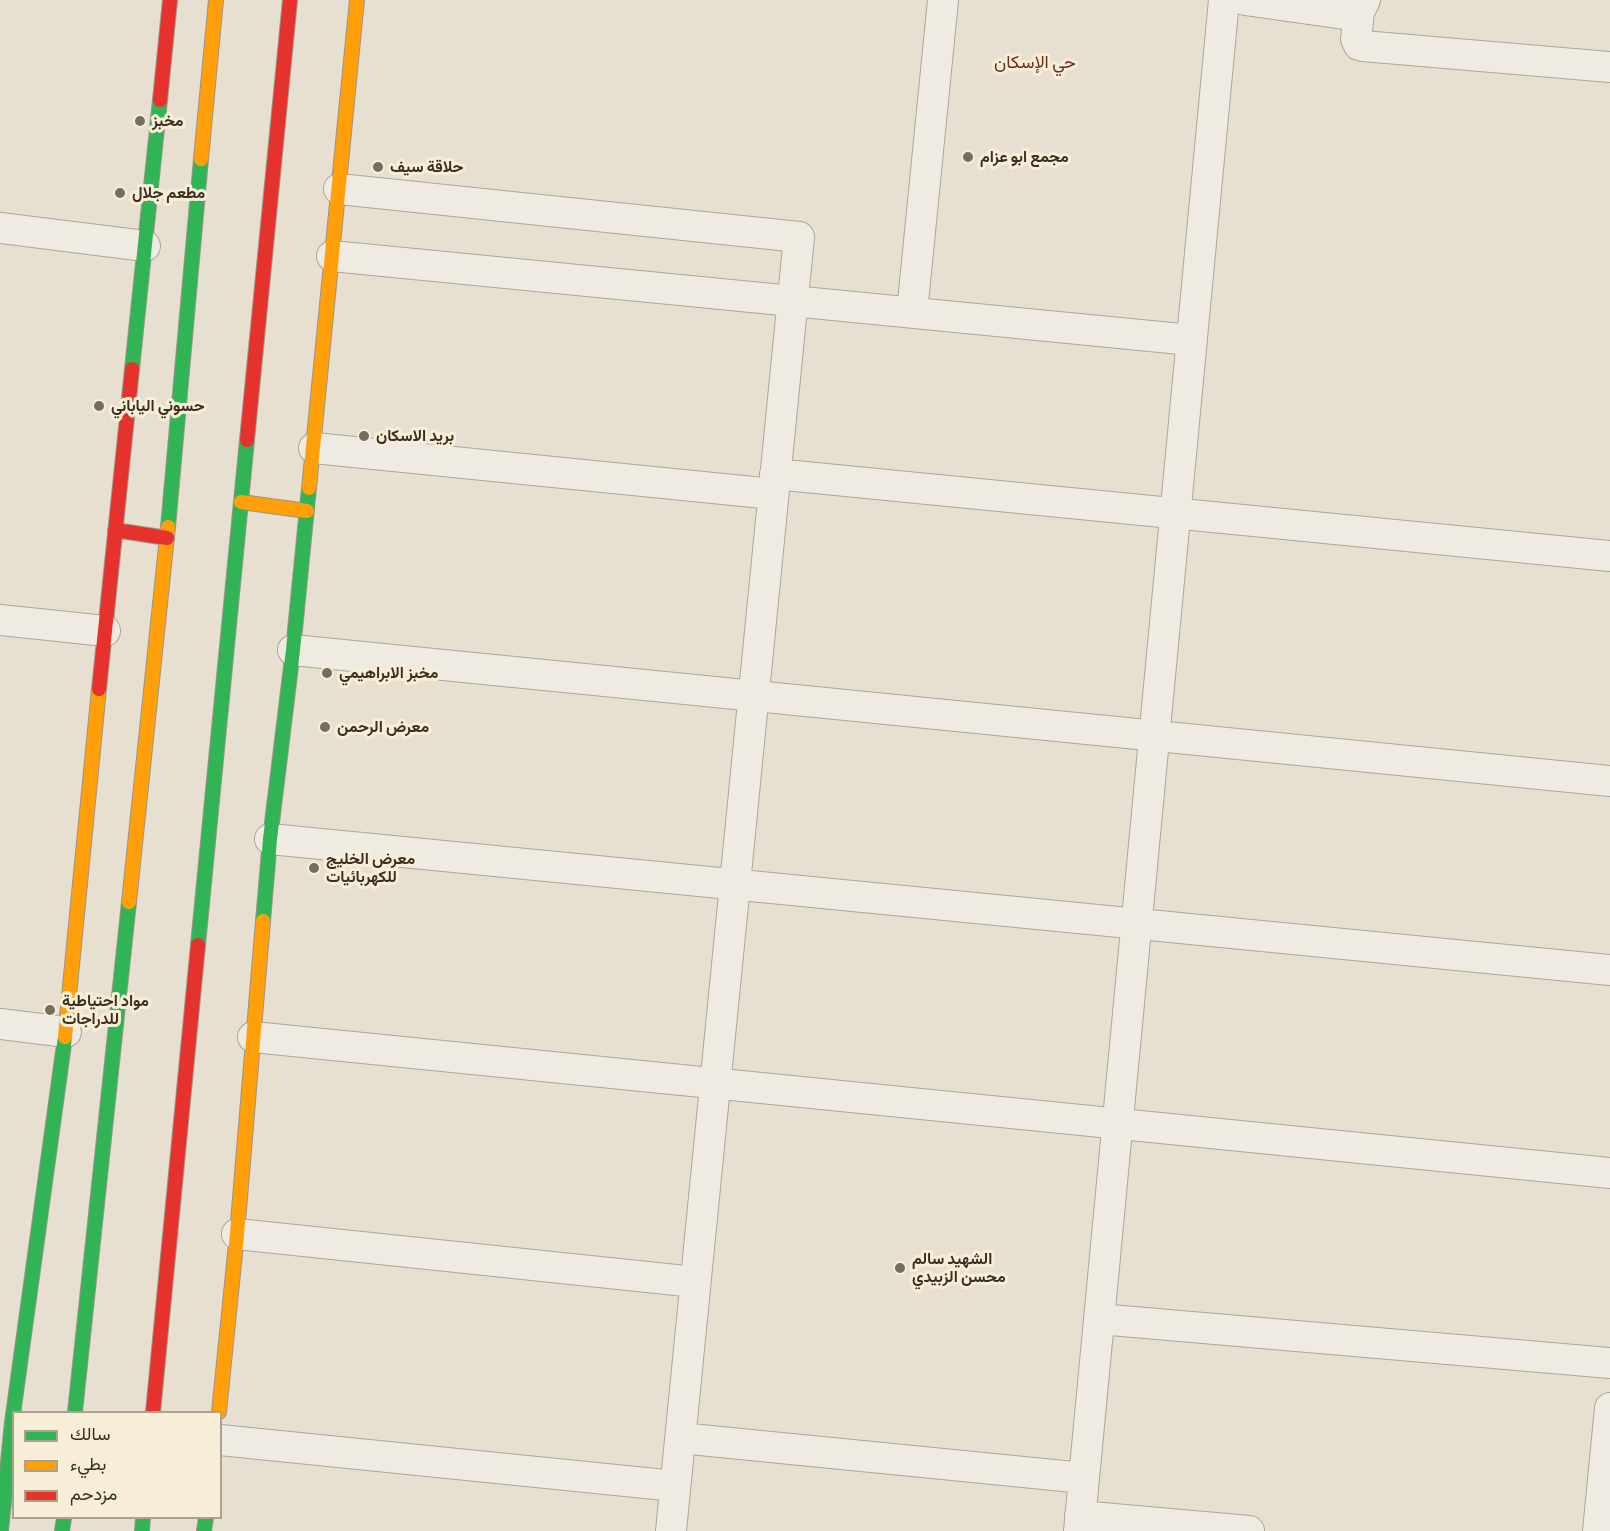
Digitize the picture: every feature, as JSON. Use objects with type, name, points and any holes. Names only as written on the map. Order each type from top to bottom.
[{"type":"street","points":[[1,1531],[6,1422],[66,1032],[170,0]]},
{"type":"street","points":[[75,1411],[167,538],[216,0]]},
{"type":"street","points":[[153,1411],[290,0]]},
{"type":"street","points":[[219,1411],[237,1234],[270,839],[314,448],[357,0]]},
{"type":"street","points":[[912,312],[943,0]]},
{"type":"street","points":[[1224,0],[1080,1524],[1249,1531]]},
{"type":"street","points":[[1245,0],[1351,15],[1362,6]]},
{"type":"street","points":[[1362,6],[1356,39],[1362,46],[1610,67]]},
{"type":"street","points":[[339,189],[799,237],[671,1531]]},
{"type":"street","points":[[0,228],[145,246]]},
{"type":"street","points":[[332,256],[1191,340]]},
{"type":"street","points":[[314,448],[1175,513],[1610,556]]},
{"type":"street","points":[[241,502],[307,511]]},
{"type":"street","points":[[115,530],[167,538]]},
{"type":"street","points":[[0,620],[105,631]]},
{"type":"street","points":[[293,650],[1610,781]]},
{"type":"street","points":[[270,839],[1610,970]]},
{"type":"street","points":[[0,1024],[66,1032]]},
{"type":"street","points":[[253,1037],[1610,1173]]},
{"type":"street","points":[[237,1234],[695,1282]]},
{"type":"street","points":[[1099,1319],[1610,1363]]},
{"type":"street","points":[[1598,1531],[1610,1408]]},
{"type":"street","points":[[680,1438],[1084,1478]]},
{"type":"street","points":[[222,1440],[675,1486]]},
{"type":"traffic: fast","points":[[132,369],[160,100]]},
{"type":"traffic: fast","points":[[168,527],[201,159]]},
{"type":"traffic: fast","points":[[198,945],[247,440]]},
{"type":"traffic: fast","points":[[263,921],[309,488]]},
{"type":"traffic: fast","points":[[75,1411],[129,902]]},
{"type":"traffic: fast","points":[[14,1411],[65,1037]]},
{"type":"traffic: fast","points":[[1,1531],[12,1422]]},
{"type":"traffic: fast","points":[[62,1531],[64,1519]]},
{"type":"traffic: fast","points":[[142,1531],[143,1519]]},
{"type":"traffic: fast","points":[[204,1531],[206,1519]]},
{"type":"traffic: slow","points":[[201,159],[216,0]]},
{"type":"traffic: slow","points":[[309,488],[357,0]]},
{"type":"traffic: slow","points":[[241,502],[307,511]]},
{"type":"traffic: slow","points":[[129,902],[168,527]]},
{"type":"traffic: slow","points":[[65,1037],[99,689]]},
{"type":"traffic: slow","points":[[219,1411],[237,1234],[263,921]]},
{"type":"traffic: jam","points":[[160,100],[170,0]]},
{"type":"traffic: jam","points":[[247,440],[290,0]]},
{"type":"traffic: jam","points":[[99,689],[132,369]]},
{"type":"traffic: jam","points":[[115,530],[167,538]]},
{"type":"traffic: jam","points":[[153,1411],[198,945]]},
{"type":"place","name":"مخبز","points":[[140,121]]},
{"type":"place","name":"مجمع ابو عزام","points":[[968,157]]},
{"type":"place","name":"حلاقة سيف","points":[[378,167]]},
{"type":"place","name":"مطعم جلال","points":[[120,193]]},
{"type":"place","name":"حسوني الياباني","points":[[99,406]]},
{"type":"place","name":"بريد الاسكان","points":[[364,436]]},
{"type":"place","name":"مخبز الابراهيمي","points":[[327,673]]},
{"type":"place","name":"معرض الرحمن","points":[[325,727]]},
{"type":"place","name":"معرض الخليج للكهربائيات","points":[[314,868]]},
{"type":"place","name":"مواد احتياطية للدراجات","points":[[50,1010]]},
{"type":"place","name":"الشهيد سالم محسن الزبيدي","points":[[900,1268]]},
{"type":"district","name":"حي الإسكان","points":[[1035,62]]}]
